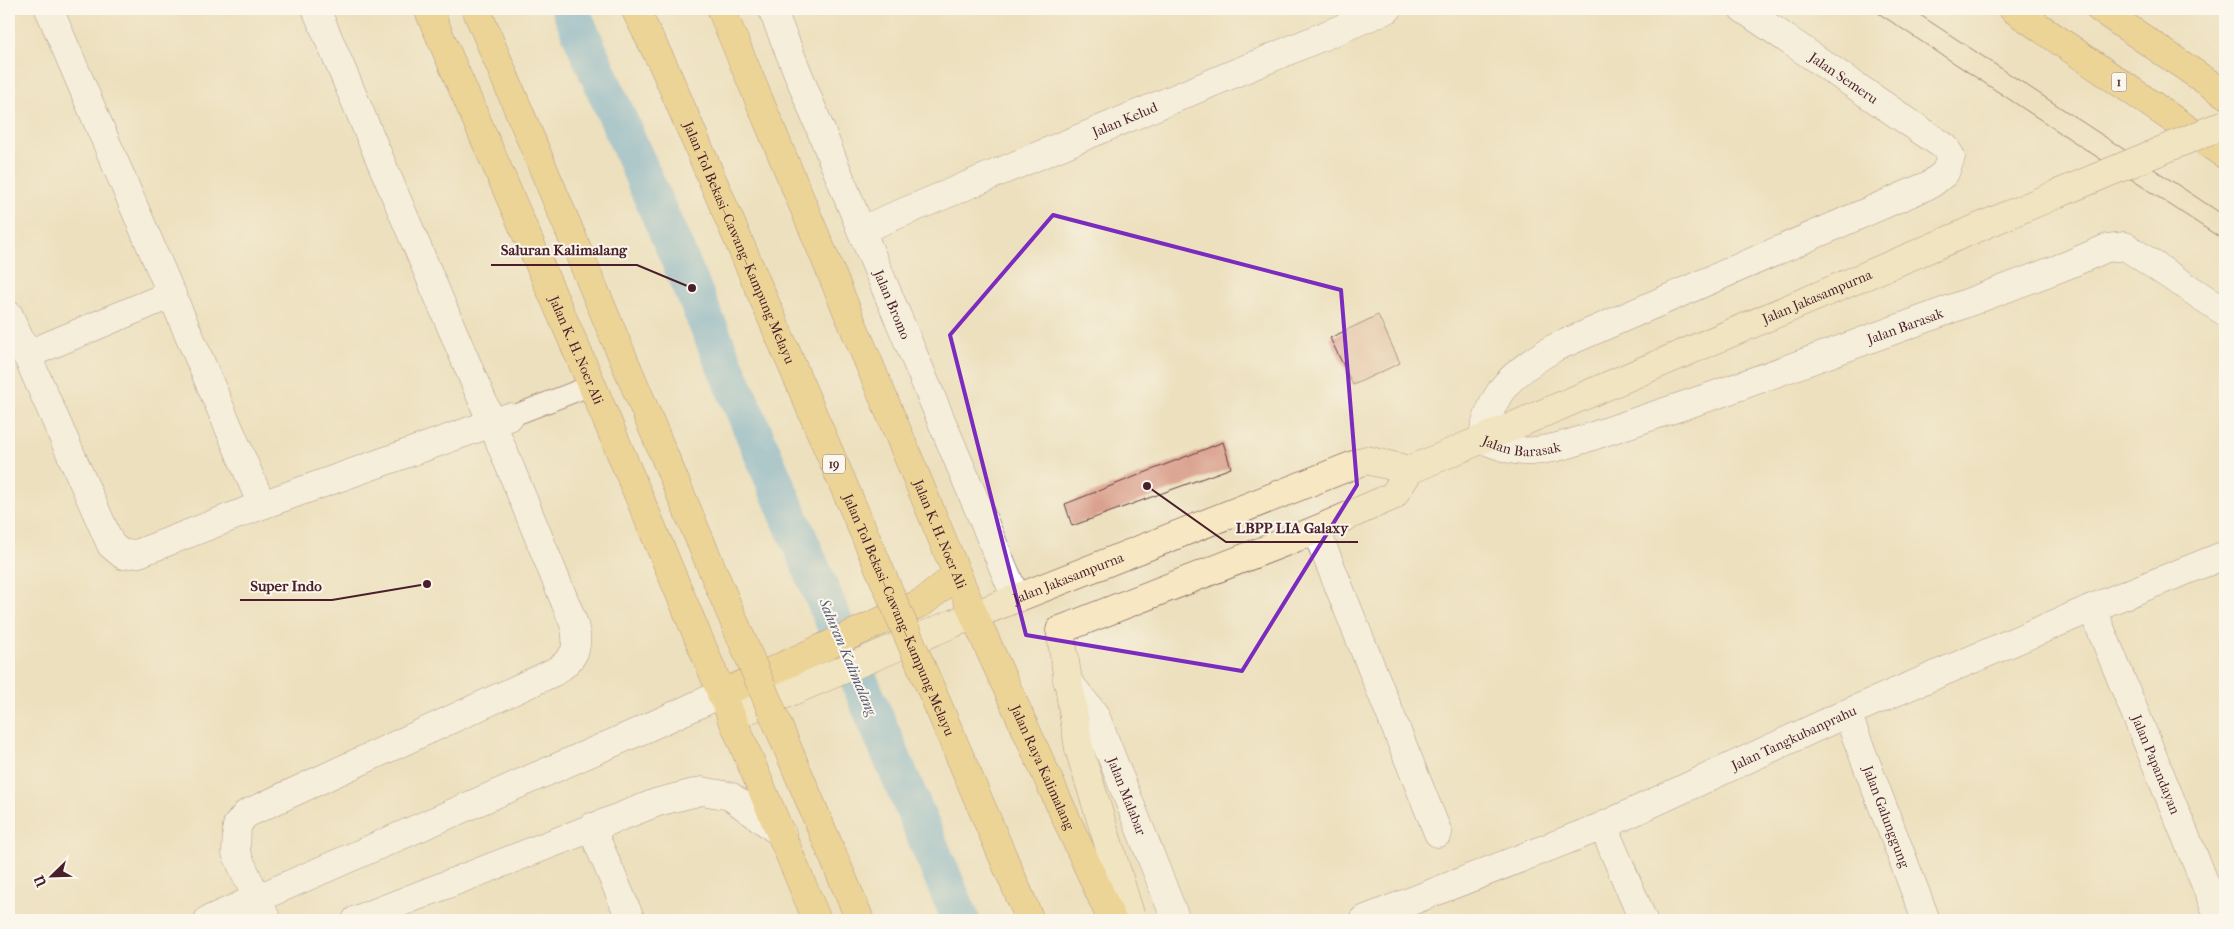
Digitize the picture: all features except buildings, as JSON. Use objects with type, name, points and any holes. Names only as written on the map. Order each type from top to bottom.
[{"type":"main road","name":"Jalan K. H. Noer Ali","points":[[428,9],[592,385],[726,706]]},
{"type":"main road","points":[[476,9],[860,920]]},
{"type":"main road","name":"Jalan Tol Bekasi–Cawang–Kampung Melayu","points":[[635,9],[664,67],[1030,920]]},
{"type":"main road","name":"Jalan K. H. Noer Ali","points":[[721,9],[974,615]]},
{"type":"main road","name":"1","points":[[2013,9],[2225,155]]},
{"type":"main road","points":[[2100,9],[2225,94]]},
{"type":"main road","name":"Jalan Jakasampurna","points":[[726,706],[785,679],[901,645],[1366,460],[1410,470],[2225,124]]},
{"type":"main road","points":[[1132,920],[1079,749],[1060,630],[1316,530],[1392,496],[1410,470]]},
{"type":"main road","points":[[785,679],[888,619],[923,602],[958,575]]},
{"type":"main road","name":"Jalan Raya Kalimalang","points":[[974,615],[1112,920]]},
{"type":"main road","points":[[726,706],[817,920]]},
{"type":"street","points":[[49,9],[262,505]]},
{"type":"street","points":[[263,910],[236,853],[237,825],[246,814],[554,672],[566,664],[575,652],[578,639],[501,420],[316,9]]},
{"type":"street","name":"Jalan Bromo","points":[[772,9],[1016,598]]},
{"type":"street","name":"Jalan Kelud","points":[[862,230],[1388,9]]},
{"type":"street","name":"Jalan Semeru","points":[[1743,9],[1945,147]]},
{"type":"street","name":"Jalan Barasak","points":[[1945,147],[1951,157],[1949,167],[1939,179],[1931,184],[1554,348],[1525,366],[1509,380],[1495,398],[1486,418],[1482,439],[1508,450],[1524,452],[1544,450],[1569,444],[1718,394],[2066,266],[2107,248],[2125,246],[2225,312]]},
{"type":"street","points":[[26,355],[172,294]]},
{"type":"street","points":[[9,315],[111,545],[123,555],[139,553],[262,505],[501,420]]},
{"type":"street","points":[[1316,530],[1438,833]]},
{"type":"street","name":"Jalan Tangkubanprahu","points":[[1363,920],[1604,826],[1847,712],[2092,608],[2225,555]]},
{"type":"street","name":"Jalan Papandayan","points":[[2092,608],[2220,920]]},
{"type":"street","name":"Jalan Malabar","points":[[1067,680],[1095,715],[1176,920]]},
{"type":"street","points":[[208,920],[263,910],[726,706]]},
{"type":"street","name":"Jalan Galunggung","points":[[1847,712],[1926,920]]},
{"type":"street","points":[[356,920],[658,802],[702,792],[730,796],[782,834]]},
{"type":"street","points":[[1604,826],[1643,920]]},
{"type":"street","points":[[592,827],[631,920]]},
{"type":"lane","points":[[501,420],[592,385]]},
{"type":"highlighted area","points":[[1053,215],[1341,290],[1357,485],[1242,671],[1026,635],[950,335]]},
{"type":"waterway","name":"Saluran Kalimalang","points":[[570,9],[692,288],[961,920]]},
{"type":"tram line","points":[[1872,9],[2225,241]]},
{"type":"tram line","points":[[1911,9],[2225,216]]},
{"type":"place","name":"Saluran Kalimalang","points":[[692,288]]},
{"type":"place","name":"LBPP LIA Galaxy","points":[[1147,486]]},
{"type":"place","name":"Super Indo","points":[[427,584]]}]
